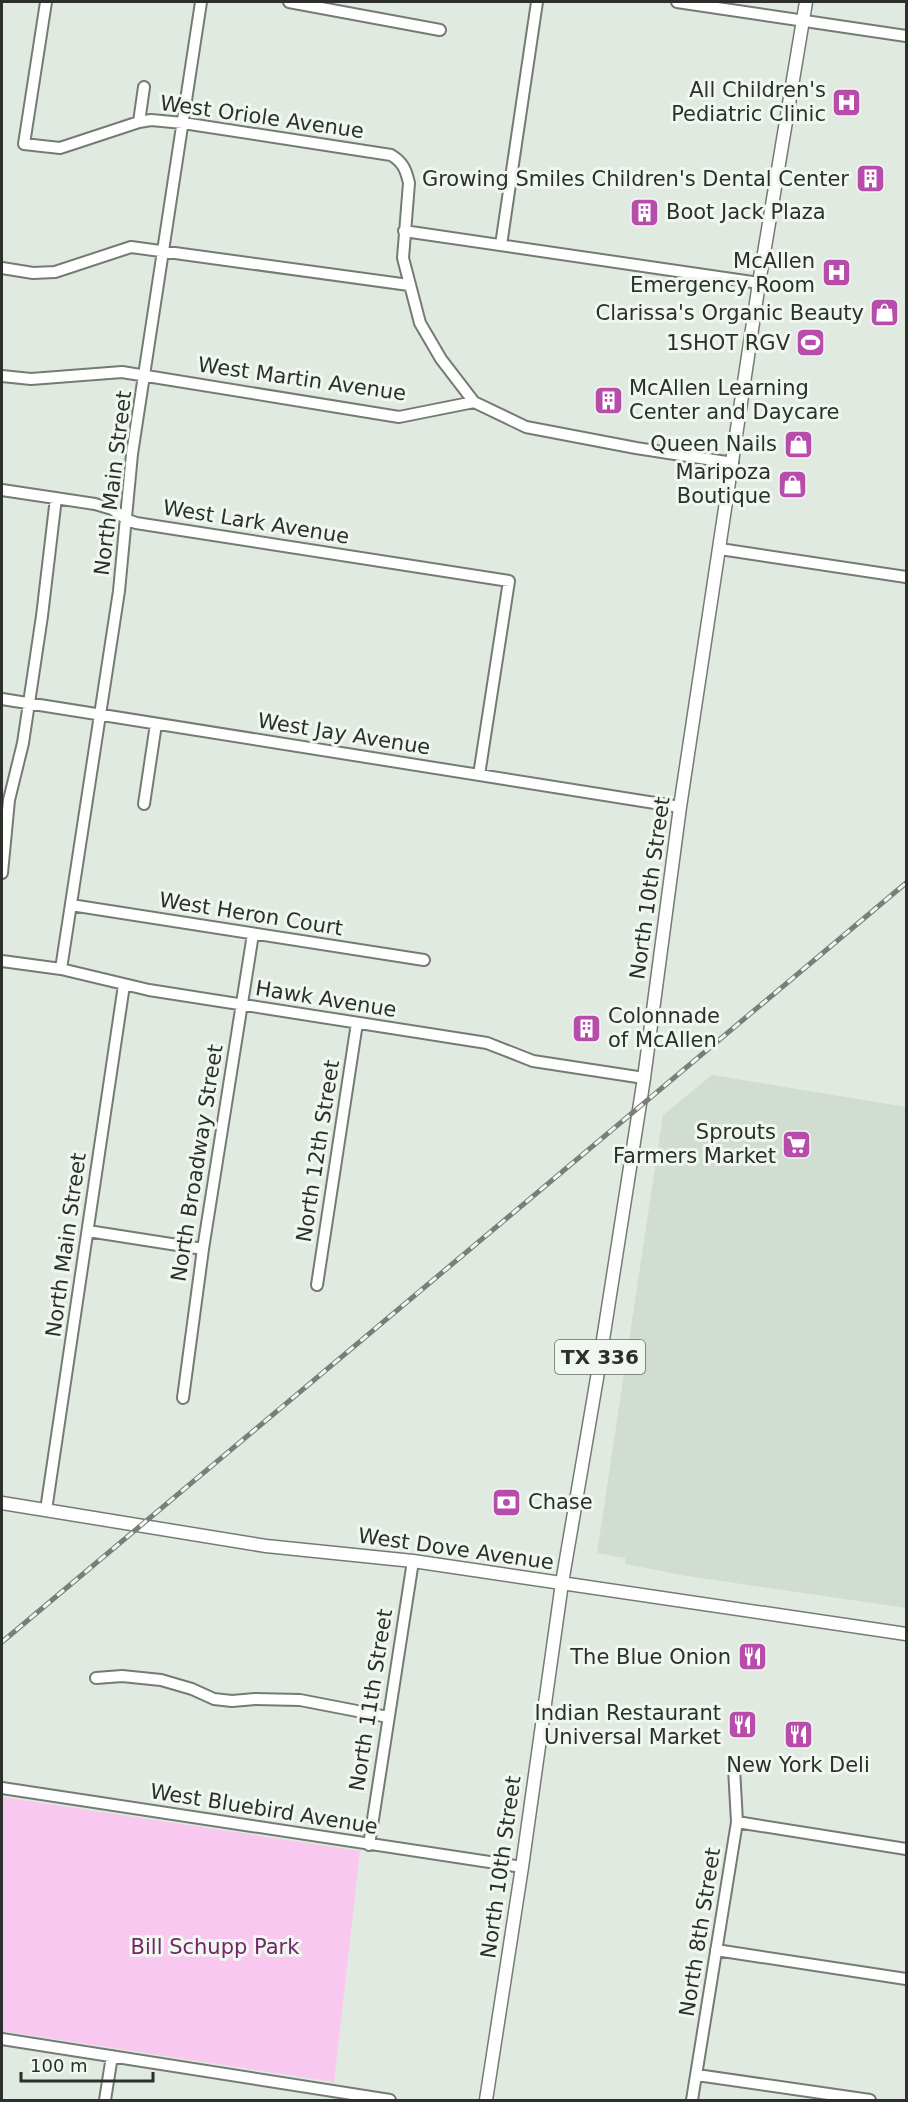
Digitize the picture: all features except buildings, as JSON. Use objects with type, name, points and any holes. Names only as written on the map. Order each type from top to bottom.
[{"type":"main road","name":"North 10th Street","points":[[486,2100],[562,1583],[644,1078],[680,807],[734,463],[759,283],[806,2]]},
{"type":"main road","name":"West Dove Avenue","points":[[2,1503],[266,1546],[413,1561],[906,1634]]},
{"type":"street","name":"West Oriole Avenue","points":[[46,2],[24,144],[60,148],[151,120],[391,155],[400,160],[409,183],[404,231]]},
{"type":"street","name":"North Main Street","points":[[61,969],[119,591],[132,454],[201,2]]},
{"type":"street","points":[[289,2],[440,30]]},
{"type":"street","points":[[501,245],[537,2]]},
{"type":"street","points":[[676,2],[906,36]]},
{"type":"street","points":[[139,122],[144,87]]},
{"type":"street","points":[[734,463],[636,448],[526,427],[474,402],[441,359],[420,323],[403,258],[404,231],[759,283]]},
{"type":"street","points":[[2,268],[33,273],[55,272],[131,247],[409,285]]},
{"type":"street","name":"West Martin Avenue","points":[[2,376],[31,379],[112,372],[399,417],[474,402]]},
{"type":"street","name":"West Lark Avenue","points":[[2,490],[95,504],[112,509],[136,523],[509,580],[479,775]]},
{"type":"street","points":[[2,873],[9,800],[23,743],[42,616],[56,498]]},
{"type":"street","points":[[720,549],[906,577]]},
{"type":"street","name":"West Jay Avenue","points":[[2,699],[680,807]]},
{"type":"street","points":[[144,804],[156,724]]},
{"type":"street","name":"West Heron Court","points":[[71,905],[424,960]]},
{"type":"street","name":"North Broadway Street","points":[[183,1398],[203,1249],[253,934]]},
{"type":"street","name":"Hawk Avenue","points":[[2,961],[61,969],[124,985],[242,1005],[487,1043],[532,1061],[644,1078]]},
{"type":"street","name":"North Main Street","points":[[46,1510],[124,985]]},
{"type":"street","name":"North 12th Street","points":[[317,1285],[357,1023]]},
{"type":"street","points":[[88,1231],[203,1249]]},
{"type":"street","name":"North 11th Street","points":[[369,1845],[413,1561]]},
{"type":"street","points":[[96,1678],[122,1676],[161,1680],[192,1689],[214,1699],[300,1700],[388,1717]]},
{"type":"street","name":"North 8th Street","points":[[692,2100],[737,1822],[734,1768]]},
{"type":"street","name":"West Bluebird Avenue","points":[[2,1788],[522,1867]]},
{"type":"street","points":[[737,1822],[906,1849]]},
{"type":"street","points":[[716,1950],[906,1979]]},
{"type":"street","points":[[2,2039],[112,2056],[315,2095],[390,2100]]},
{"type":"street","points":[[105,2100],[112,2056]]},
{"type":"street","points":[[697,2075],[870,2100]]},
{"type":"shaded area","points":[[712,1075],[906,1107],[906,1608],[687,1576],[625,1564],[625,1558],[597,1553],[663,1115]]},
{"type":"green space","name":"Bill Schupp Park","points":[[2,1797],[360,1851],[334,2082],[2,2031]]},
{"type":"railway","points":[[2,1642],[906,883]]},
{"type":"place","name":"All Children's Pediatric Clinic","points":[[847,102]]},
{"type":"place","name":"Growing Smiles Children's Dental Center","points":[[870,179]]},
{"type":"place","name":"Boot Jack Plaza","points":[[645,212]]},
{"type":"place","name":"McAllen Emergency Room","points":[[836,273]]},
{"type":"place","name":"Clarissa's Organic Beauty","points":[[885,313]]},
{"type":"place","name":"1SHOT RGV","points":[[811,343]]},
{"type":"place","name":"McAllen Learning Center and Daycare","points":[[608,400]]},
{"type":"place","name":"Queen Nails","points":[[798,444]]},
{"type":"place","name":"Maripoza Boutique","points":[[792,484]]},
{"type":"place","name":"Colonnade of McAllen","points":[[587,1028]]},
{"type":"place","name":"Sprouts Farmers Market","points":[[797,1144]]},
{"type":"place","name":"Chase","points":[[507,1502]]},
{"type":"place","name":"The Blue Onion","points":[[752,1657]]},
{"type":"place","name":"Indian Restaurant Universal Market","points":[[742,1725]]},
{"type":"place","name":"New York Deli","points":[[798,1734]]}]
